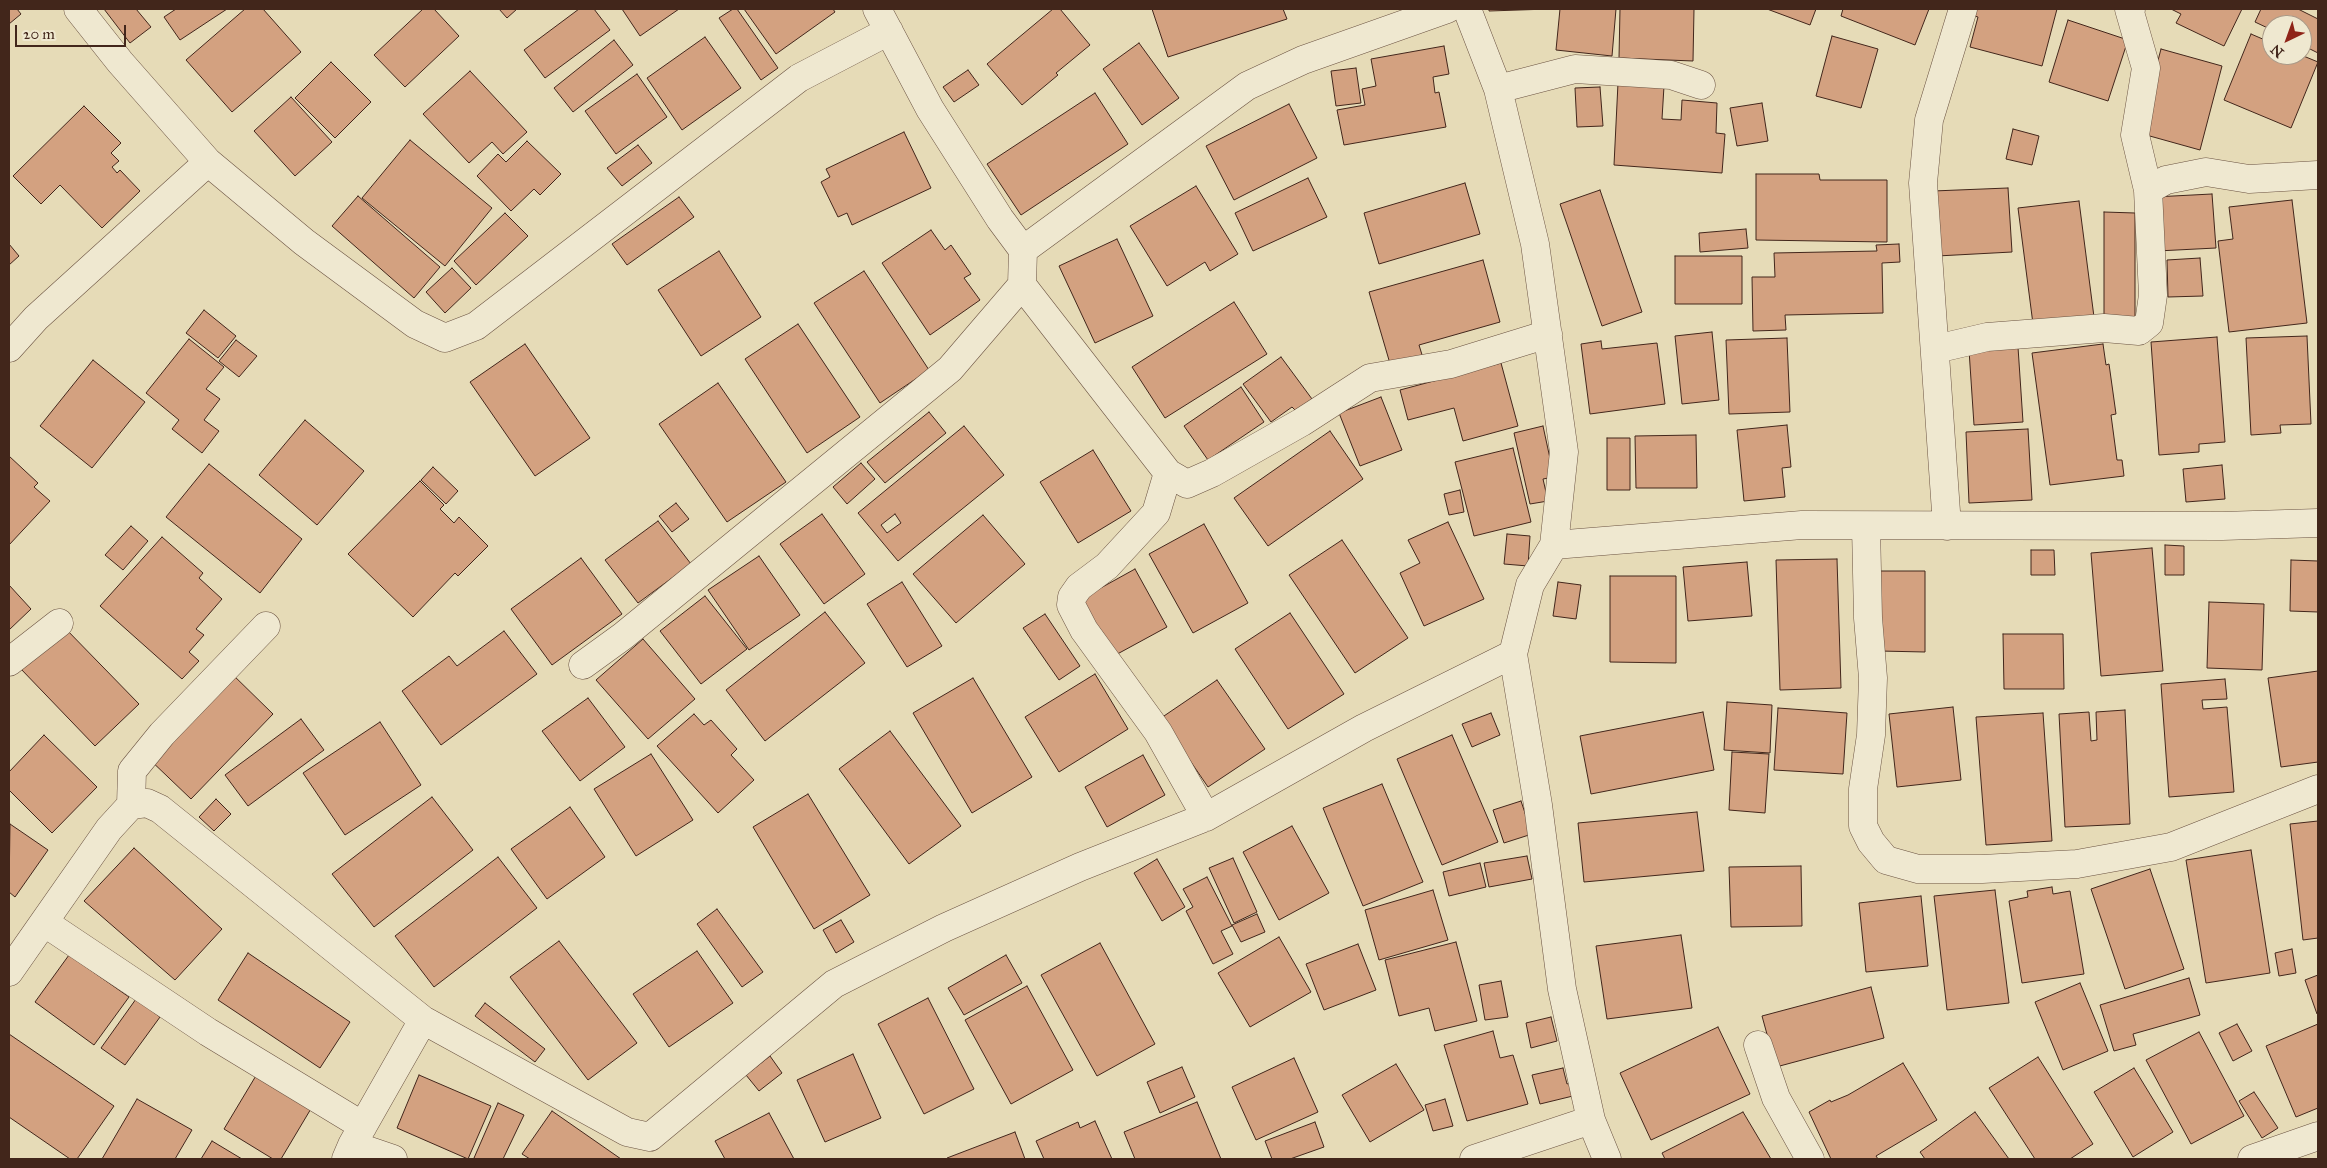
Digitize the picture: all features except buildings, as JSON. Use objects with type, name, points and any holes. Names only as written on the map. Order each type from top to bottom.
[{"type":"street","points":[[78,9],[120,62],[208,162],[304,242],[414,324],[445,338],[476,326],[799,78],[883,20],[930,110],[1000,219],[1023,250],[1022,285],[950,369],[623,636],[583,665]]},
{"type":"street","points":[[1023,250],[1247,86],[1303,60],[1447,9]]},
{"type":"street","points":[[1467,9],[1498,89],[1535,244],[1564,452],[1554,545],[1530,585],[1512,654],[1538,805],[1562,989],[1591,1120],[1607,1159]]},
{"type":"street","points":[[1947,526],[1923,183],[1928,120],[1963,9]]},
{"type":"street","points":[[1936,349],[1986,337],[2104,328],[2139,330],[2149,323],[2152,295],[2148,190],[2135,135],[2146,68],[2129,9]]},
{"type":"street","points":[[1498,89],[1575,70],[1672,75],[1701,85]]},
{"type":"street","points":[[9,348],[36,318],[208,162]]},
{"type":"street","points":[[2148,190],[2166,180],[2206,172],[2249,179],[2318,174]]},
{"type":"street","points":[[1022,285],[1168,473],[1188,484],[1212,473],[1302,422],[1370,378],[1451,364],[1548,334]]},
{"type":"street","points":[[1168,473],[1156,513],[1107,566],[1079,587],[1072,597],[1071,605],[1084,630],[1158,732],[1206,817]]},
{"type":"street","points":[[1554,545],[1802,525],[2222,526],[2318,522]]},
{"type":"street","points":[[1866,526],[1868,618],[1874,678],[1871,735],[1863,789],[1863,826],[1871,842],[1886,860],[1918,869],[1982,869],[2077,864],[2170,847],[2318,789]]},
{"type":"street","points":[[9,662],[58,623]]},
{"type":"street","points":[[131,805],[132,771],[162,734],[266,626]]},
{"type":"street","points":[[10,967],[45,923],[109,829],[131,805],[147,803],[160,809],[423,1020],[628,1132],[650,1137],[834,984],[944,928],[1080,867],[1206,817],[1364,728],[1512,654]]},
{"type":"street","points":[[45,923],[208,1032],[353,1143],[393,1159]]},
{"type":"street","points":[[353,1143],[423,1020]]},
{"type":"street","points":[[1758,1045],[1776,1098],[1810,1159]]},
{"type":"street","points":[[1474,1159],[1591,1120]]},
{"type":"street","points":[[2252,1159],[2318,1136]]}]
